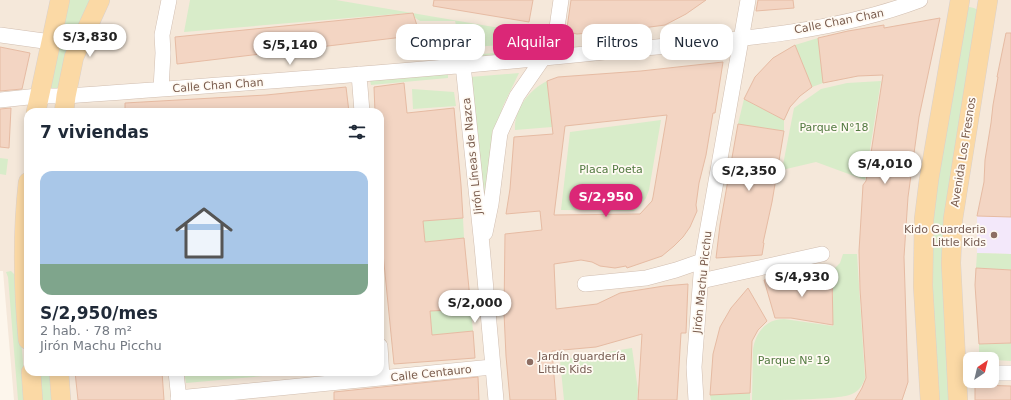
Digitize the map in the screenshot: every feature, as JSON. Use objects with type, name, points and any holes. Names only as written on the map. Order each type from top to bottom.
[{"type":"main road","points":[[37,104],[60,0]]},
{"type":"main road","points":[[65,104],[74,57],[100,0]]},
{"type":"main road","points":[[930,400],[923,286],[924,219],[929,179],[960,0]]},
{"type":"main road","name":"Avenida Los Fresnos","points":[[958,400],[963,374],[951,263],[952,219],[988,0]]},
{"type":"main road","points":[[24,241],[24,285]]},
{"type":"main road","points":[[31,376],[33,400]]},
{"type":"main road","points":[[59,376],[61,400]]},
{"type":"street","points":[[161,90],[163,53],[162,35],[169,0]]},
{"type":"street","name":"Jirón Líneas de Nazca","points":[[557,24],[561,0]]},
{"type":"street","name":"Jirón Machu Picchu","points":[[696,400],[694,367],[702,261],[748,0]]},
{"type":"street","name":"Calle Chan Chan","points":[[574,55],[741,38],[813,28],[889,11],[920,0]]},
{"type":"street","points":[[0,35],[50,42]]},
{"type":"street","name":"Calle Chan Chan","points":[[0,100],[37,104],[65,104],[161,90],[520,60]]},
{"type":"street","name":"Jirón Líneas de Nazca","points":[[482,246],[491,204],[500,133],[517,96],[542,60]]},
{"type":"street","name":"Jirón Líneas de Nazca","points":[[463,65],[496,400]]},
{"type":"street","points":[[359,74],[362,108]]},
{"type":"street","points":[[701,281],[822,254]]},
{"type":"street","points":[[585,284],[646,278],[702,261]]},
{"type":"street","name":"Calle Centauro","points":[[178,399],[492,367]]},
{"type":"street","points":[[999,373],[1011,373]]},
{"type":"street","points":[[176,376],[178,399]]},
{"type":"shaded area","points":[[0,0],[1011,0],[1011,400],[14,400],[3,271],[0,271]]},
{"type":"shaded area","name":"Kido Guarderia Little Kids","points":[[977,216],[1011,217],[1011,254],[977,253]]},
{"type":"green space","points":[[67,0],[93,0],[62,87],[54,90],[50,88]]},
{"type":"green space","points":[[190,0],[336,0],[476,24],[456,24],[455,21],[420,21],[408,13],[184,32]]},
{"type":"green space","points":[[969,7],[978,10],[950,199],[951,400],[937,400],[929,285],[934,192],[966,10]]},
{"type":"green space","points":[[485,25],[493,27],[493,46],[485,46]]},
{"type":"green space","points":[[818,38],[823,83],[812,87],[795,45]]},
{"type":"green space","points":[[493,53],[493,57],[485,57],[485,54]]},
{"type":"green space","points":[[448,73],[448,78],[371,85],[370,80]]},
{"type":"green space","points":[[519,73],[503,106],[493,141],[483,216],[470,77]]},
{"type":"green space","points":[[547,81],[552,127],[515,130],[517,115],[524,101],[534,90]]},
{"type":"green space","name":"Parque N°18","points":[[881,81],[865,180],[816,162],[782,170],[794,108],[821,89],[847,83]]},
{"type":"green space","points":[[412,89],[454,92],[456,106],[413,109]]},
{"type":"green space","points":[[744,99],[784,120],[784,131],[738,124]]},
{"type":"green space","name":"Placa Poeta","points":[[661,120],[649,190],[646,198],[634,211],[561,210],[570,132]]},
{"type":"green space","points":[[0,158],[8,159],[6,175],[0,174]]},
{"type":"green space","points":[[463,218],[464,238],[424,242],[423,221]]},
{"type":"green space","points":[[977,253],[1011,254],[1011,270],[976,268]]},
{"type":"green space","name":"Parque Nº 19","points":[[843,254],[857,254],[865,378],[862,385],[854,393],[841,397],[752,400],[753,350],[756,338],[762,328],[772,321],[784,319],[833,326],[833,270],[840,263]]},
{"type":"green space","points":[[11,271],[16,276],[26,400],[18,400],[8,277],[6,272]]},
{"type":"green space","points":[[471,309],[473,331],[432,335],[430,311]]},
{"type":"green space","points":[[1011,343],[1011,361],[999,360],[999,352],[979,352],[979,344]]},
{"type":"green space","points":[[632,348],[638,390],[637,400],[564,400],[560,360]]},
{"type":"green space","points":[[37,376],[52,376],[55,400],[40,400]]},
{"type":"green space","points":[[185,376],[263,376],[186,383]]},
{"type":"green space","points":[[750,393],[750,400],[711,400],[710,395]]},
{"type":"building","points":[[434,0],[533,0],[529,22],[433,6]]},
{"type":"building","points":[[571,0],[706,0],[686,14],[667,24],[660,24],[660,26],[652,27],[652,24],[582,24],[582,34],[577,34],[574,33],[574,24],[568,24]]},
{"type":"building","points":[[758,0],[793,0],[794,8],[756,11]]},
{"type":"building","points":[[413,13],[416,24],[396,24],[396,38],[177,64],[175,37]]},
{"type":"building","points":[[940,18],[919,117],[908,197],[904,257],[908,382],[902,400],[855,400],[866,378],[859,251],[863,185],[866,181],[883,75],[858,76],[823,83],[818,38],[884,25],[884,28]]},
{"type":"building","points":[[1006,33],[1011,33],[1011,217],[977,216],[984,182],[985,160],[997,77]]},
{"type":"building","points":[[795,45],[812,87],[800,96],[790,107],[784,120],[744,99],[755,77],[773,58]]},
{"type":"building","points":[[0,47],[30,53],[22,89],[0,91]]},
{"type":"building","points":[[723,62],[715,113],[713,113],[706,155],[699,183],[696,205],[697,211],[690,227],[683,237],[662,256],[627,268],[626,266],[615,268],[600,266],[592,262],[581,260],[554,264],[556,309],[597,304],[620,293],[688,284],[686,333],[681,333],[677,400],[638,400],[642,334],[596,347],[552,351],[556,400],[510,400],[504,313],[505,234],[542,230],[540,211],[506,214],[510,189],[514,137],[553,134],[547,81],[558,77],[641,71]],"holes":[[[667,115],[652,201],[640,214],[554,215],[565,126]]]},
{"type":"building","points":[[404,83],[407,113],[454,108],[463,218],[423,221],[425,242],[464,238],[471,309],[430,311],[432,335],[473,331],[475,358],[394,364],[384,263],[384,108],[375,108],[374,87]]},
{"type":"building","points":[[346,87],[349,108],[125,108],[125,103],[266,95]]},
{"type":"building","points":[[11,108],[9,148],[0,147],[0,109]]},
{"type":"building","points":[[738,124],[784,131],[762,255],[716,258],[720,225]]},
{"type":"building","points":[[976,268],[1011,270],[1011,343],[979,344],[975,285]]},
{"type":"building","points":[[791,275],[815,278],[832,277],[833,325],[791,318],[775,318],[764,280]]},
{"type":"building","points":[[748,288],[767,321],[758,330],[752,341],[750,393],[710,395],[713,354],[720,327],[731,308]]},
{"type":"building","points":[[75,376],[162,376],[164,400],[78,400]]},
{"type":"building","points":[[478,377],[479,400],[334,400],[334,392]]},
{"type":"building","points":[[999,386],[1011,386],[1011,400],[975,400],[975,388],[999,388]]},
{"type":"place","name":"Kido Guarderia Little Kids","points":[[994,235]]},
{"type":"place","name":"Jardín guardería Little Kids","points":[[530,362]]}]
